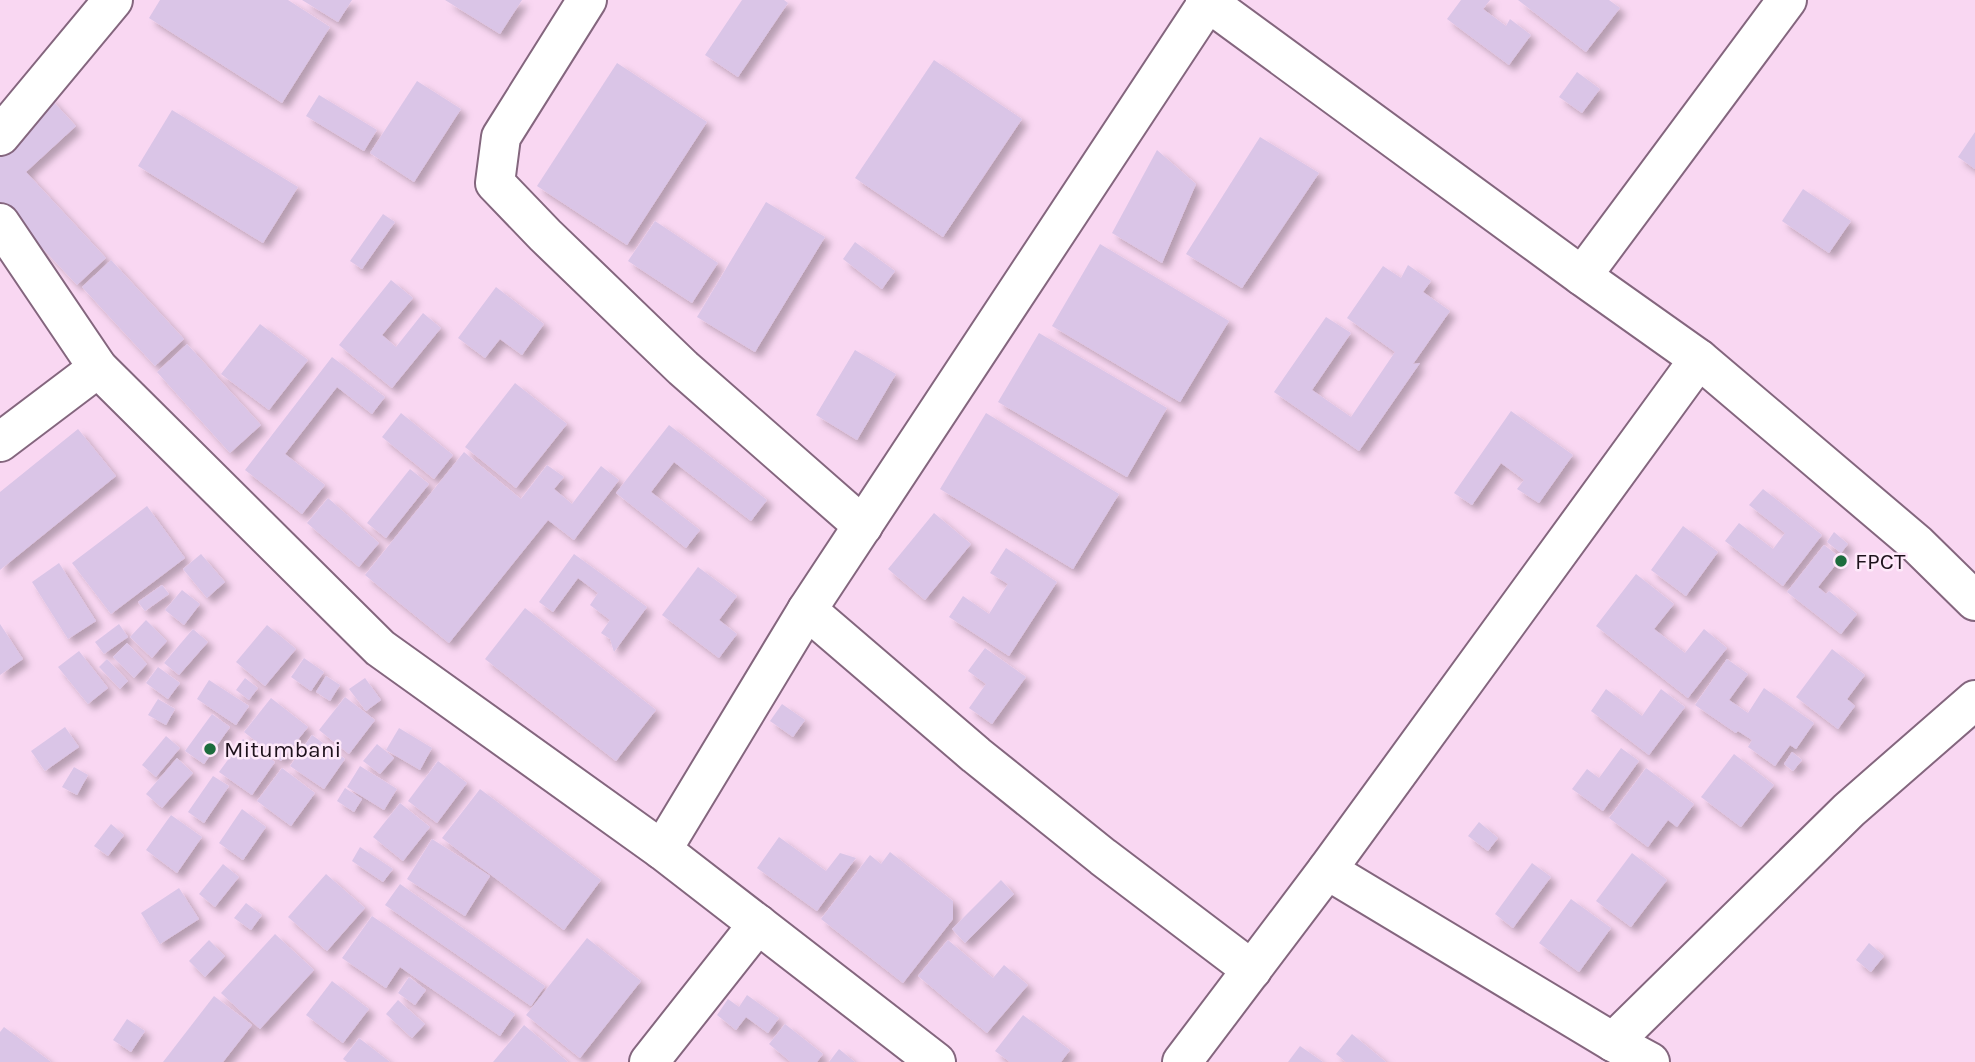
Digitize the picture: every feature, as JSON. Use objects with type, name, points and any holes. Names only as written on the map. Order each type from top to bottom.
[{"type":"street","points":[[0,135],[113,0]]},
{"type":"street","points":[[587,0],[501,137],[495,183],[683,368],[863,526]]},
{"type":"street","points":[[1582,276],[1787,0]]},
{"type":"street","points":[[662,850],[807,610],[1207,1],[1699,359],[1917,544],[1975,601]]},
{"type":"street","points":[[0,223],[98,368],[380,648],[662,850],[936,1062]]},
{"type":"street","points":[[1182,1062],[1327,870],[1699,359]]},
{"type":"street","points":[[0,442],[98,368]]},
{"type":"street","points":[[807,610],[976,755],[1103,857],[1252,970]]},
{"type":"street","points":[[1613,1042],[1849,810],[1975,700]]},
{"type":"street","points":[[1327,870],[1650,1062]]},
{"type":"street","points":[[649,1062],[758,924]]},
{"type":"building","points":[[160,0],[288,0],[330,27],[282,103],[149,18]]},
{"type":"building","points":[[302,0],[352,0],[338,22]]},
{"type":"building","points":[[445,0],[522,0],[500,34]]},
{"type":"building","points":[[742,0],[784,0],[788,3],[738,77],[705,55]]},
{"type":"building","points":[[1461,0],[1490,0],[1483,9],[1506,26],[1510,19],[1531,35],[1509,65],[1447,19]]},
{"type":"building","points":[[1518,0],[1609,0],[1620,8],[1586,52]]},
{"type":"building","points":[[934,60],[1022,119],[943,237],[855,178]]},
{"type":"building","points":[[617,63],[707,122],[627,245],[537,186]]},
{"type":"building","points":[[1577,72],[1600,89],[1582,113],[1559,97]]},
{"type":"building","points":[[417,81],[461,109],[414,182],[370,153]]},
{"type":"building","points":[[319,95],[377,130],[364,151],[306,116]]},
{"type":"building","points":[[48,96],[76,126],[26,172],[106,258],[77,285],[0,203],[0,141]]},
{"type":"building","points":[[172,110],[298,187],[263,243],[138,166]]},
{"type":"building","points":[[1975,132],[1975,169],[1958,157]]},
{"type":"building","points":[[1260,137],[1319,173],[1242,288],[1186,254]]},
{"type":"building","points":[[1157,150],[1196,184],[1162,263],[1112,233]]},
{"type":"building","points":[[1803,189],[1851,221],[1829,253],[1782,221]]},
{"type":"building","points":[[766,202],[825,237],[755,352],[697,317]]},
{"type":"building","points":[[383,214],[395,222],[362,269],[350,261]]},
{"type":"building","points":[[655,221],[718,263],[692,303],[628,261]]},
{"type":"building","points":[[855,242],[895,271],[882,289],[843,259]]},
{"type":"building","points":[[1100,244],[1229,321],[1180,402],[1052,326]]},
{"type":"building","points":[[111,260],[184,339],[155,366],[82,287]]},
{"type":"building","points":[[1408,265],[1431,281],[1423,292],[1450,311],[1413,364],[1420,363],[1359,451],[1274,392],[1326,317],[1351,333],[1312,390],[1351,417],[1395,352],[1347,318],[1383,266],[1401,278]]},
{"type":"building","points":[[391,280],[413,298],[382,335],[396,347],[423,313],[441,328],[392,388],[339,345]]},
{"type":"building","points":[[496,287],[544,324],[522,355],[500,339],[485,358],[458,338]]},
{"type":"building","points":[[260,324],[308,360],[269,410],[221,374]]},
{"type":"building","points":[[1039,333],[1167,408],[1127,477],[998,402]]},
{"type":"building","points":[[187,344],[261,425],[230,453],[157,372]]},
{"type":"building","points":[[855,350],[896,374],[857,440],[816,415]]},
{"type":"building","points":[[332,357],[385,397],[372,414],[337,387],[285,454],[325,485],[302,514],[245,470]]},
{"type":"building","points":[[515,383],[567,424],[516,488],[465,447]]},
{"type":"building","points":[[1511,411],[1573,455],[1539,503],[1517,489],[1524,480],[1501,463],[1472,505],[1454,493]]},
{"type":"building","points":[[401,413],[453,455],[434,479],[382,437]]},
{"type":"building","points":[[986,413],[1119,494],[1073,569],[940,489]]},
{"type":"building","points":[[669,425],[767,500],[751,521],[674,462],[651,492],[700,530],[686,548],[616,493]]},
{"type":"building","points":[[78,429],[116,476],[0,570],[0,492]]},
{"type":"building","points":[[464,452],[521,499],[547,465],[564,477],[554,489],[572,504],[601,466],[619,480],[574,540],[548,520],[449,643],[365,575]]},
{"type":"building","points":[[410,469],[429,484],[386,538],[367,523]]},
{"type":"building","points":[[1763,489],[1822,535],[1783,586],[1725,541],[1739,523],[1773,549],[1785,533],[1749,505]]},
{"type":"building","points":[[328,498],[379,543],[359,567],[307,523]]},
{"type":"building","points":[[147,506],[185,558],[111,614],[72,563]]},
{"type":"building","points":[[934,513],[971,544],[925,600],[888,569]]},
{"type":"building","points":[[1683,526],[1718,552],[1686,596],[1651,570]]},
{"type":"building","points":[[1834,532],[1848,544],[1841,553],[1827,542]]},
{"type":"building","points":[[1824,545],[1841,558],[1818,587],[1826,594],[1829,591],[1857,614],[1841,634],[1787,592]]},
{"type":"building","points":[[1006,548],[1057,582],[1009,656],[949,617],[963,596],[989,614],[1008,584],[990,573]]},
{"type":"building","points":[[201,554],[225,582],[207,598],[183,569]]},
{"type":"building","points":[[574,554],[647,607],[614,652],[610,639],[601,633],[610,620],[590,605],[598,593],[578,578],[553,612],[539,602]]},
{"type":"building","points":[[59,563],[96,621],[68,639],[32,582]]},
{"type":"building","points":[[698,567],[737,596],[719,620],[737,634],[719,658],[662,615]]},
{"type":"building","points":[[1636,574],[1674,604],[1654,629],[1685,653],[1704,629],[1727,648],[1688,698],[1596,626]]},
{"type":"building","points":[[162,585],[169,594],[145,611],[138,602]]},
{"type":"building","points":[[182,590],[200,604],[184,625],[165,610]]},
{"type":"building","points":[[525,608],[656,710],[616,761],[485,659]]},
{"type":"building","points":[[146,620],[167,641],[152,658],[130,637]]},
{"type":"building","points":[[0,624],[23,659],[0,675]]},
{"type":"building","points":[[119,624],[128,637],[104,654],[95,642]]},
{"type":"building","points":[[267,625],[296,649],[265,686],[236,662]]},
{"type":"building","points":[[193,629],[208,642],[179,675],[164,663]]},
{"type":"building","points":[[127,643],[147,664],[134,678],[113,657]]},
{"type":"building","points":[[985,648],[1026,677],[992,724],[969,708],[986,684],[968,671]]},
{"type":"building","points":[[1832,649],[1865,675],[1847,699],[1855,706],[1838,729],[1796,697]]},
{"type":"building","points":[[79,651],[108,688],[88,704],[58,667]]},
{"type":"building","points":[[304,658],[324,672],[311,691],[291,677]]},
{"type":"building","points":[[107,659],[128,681],[120,689],[99,667]]},
{"type":"building","points":[[1727,659],[1748,674],[1729,700],[1748,713],[1764,688],[1814,723],[1796,749],[1790,745],[1775,766],[1748,747],[1752,740],[1738,731],[1736,733],[1695,705]]},
{"type":"building","points":[[158,667],[180,683],[168,699],[146,683]]},
{"type":"building","points":[[326,676],[340,685],[330,701],[316,692]]},
{"type":"building","points":[[245,678],[258,688],[249,700],[236,690]]},
{"type":"building","points":[[365,678],[381,700],[366,711],[349,689]]},
{"type":"building","points":[[209,680],[249,706],[236,725],[197,699]]},
{"type":"building","points":[[1606,689],[1642,716],[1661,689],[1685,707],[1649,755],[1591,711]]},
{"type":"building","points":[[345,697],[375,720],[349,754],[319,730]]},
{"type":"building","points":[[271,698],[308,727],[281,761],[244,732]]},
{"type":"building","points":[[158,699],[175,709],[166,725],[148,715]]},
{"type":"building","points":[[782,704],[805,720],[793,737],[770,721]]},
{"type":"building","points":[[212,714],[230,727],[204,764],[185,751]]},
{"type":"building","points":[[65,727],[79,747],[45,771],[31,751]]},
{"type":"building","points":[[399,728],[432,748],[420,770],[386,750]]},
{"type":"building","points":[[312,735],[345,759],[324,789],[290,766]]},
{"type":"building","points":[[166,736],[180,748],[156,777],[142,765]]},
{"type":"building","points":[[243,739],[275,762],[252,795],[219,772]]},
{"type":"building","points":[[377,744],[394,758],[380,774],[363,761]]},
{"type":"building","points":[[1621,748],[1639,761],[1603,811],[1572,789],[1587,769],[1599,778]]},
{"type":"building","points":[[1792,752],[1802,760],[1793,771],[1784,764]]},
{"type":"building","points":[[1734,754],[1774,785],[1741,827],[1701,797]]},
{"type":"building","points":[[177,758],[193,773],[162,808],[146,794]]},
{"type":"building","points":[[438,761],[467,783],[437,823],[408,801]]},
{"type":"building","points":[[360,766],[397,789],[384,810],[347,787]]},
{"type":"building","points":[[74,767],[88,775],[77,795],[62,787]]},
{"type":"building","points":[[282,768],[315,793],[291,826],[257,801]]},
{"type":"building","points":[[1646,768],[1694,804],[1677,827],[1668,820],[1648,847],[1609,818]]},
{"type":"building","points":[[213,776],[229,786],[204,823],[188,812]]},
{"type":"building","points":[[345,788],[362,799],[354,812],[337,801]]},
{"type":"building","points":[[480,789],[601,880],[564,930],[442,838]]},
{"type":"building","points":[[400,803],[430,827],[403,861],[373,837]]},
{"type":"building","points":[[242,809],[266,827],[243,860],[219,843]]},
{"type":"building","points":[[171,815],[202,837],[177,873],[146,850]]},
{"type":"building","points":[[1479,822],[1498,838],[1488,851],[1468,836]]},
{"type":"building","points":[[111,824],[124,835],[108,856],[94,846]]},
{"type":"building","points":[[779,837],[826,871],[840,853],[856,858],[817,911],[757,868]]},
{"type":"building","points":[[432,839],[490,876],[465,916],[407,879]]},
{"type":"building","points":[[360,847],[393,869],[383,882],[352,861]]},
{"type":"building","points":[[890,852],[953,901],[953,919],[903,983],[821,919],[870,855],[881,864]]},
{"type":"building","points":[[1632,853],[1667,880],[1631,927],[1596,901]]},
{"type":"building","points":[[1532,863],[1551,877],[1513,928],[1495,914]]},
{"type":"building","points":[[223,864],[239,877],[215,907],[199,894]]},
{"type":"building","points":[[326,874],[365,908],[327,951],[288,917]]},
{"type":"building","points":[[1001,880],[1014,894],[965,943],[952,929]]},
{"type":"building","points":[[400,884],[545,986],[531,1006],[385,905]]},
{"type":"building","points":[[179,888],[199,919],[160,944],[141,913]]},
{"type":"building","points":[[1571,899],[1611,928],[1579,972],[1539,943]]},
{"type":"building","points":[[246,903],[262,915],[251,930],[234,918]]},
{"type":"building","points":[[372,916],[515,1014],[500,1036],[400,967],[386,988],[342,958]]},
{"type":"building","points":[[275,934],[314,970],[260,1029],[221,993]]},
{"type":"building","points":[[587,938],[641,981],[580,1058],[526,1015]]},
{"type":"building","points":[[209,940],[225,956],[205,977],[189,961]]},
{"type":"building","points":[[948,940],[993,978],[1004,965],[1028,985],[987,1033],[918,976]]},
{"type":"building","points":[[1869,943],[1884,956],[1871,972],[1856,960]]},
{"type":"building","points":[[409,977],[426,990],[415,1005],[398,993]]},
{"type":"building","points":[[332,981],[369,1009],[343,1043],[306,1015]]},
{"type":"building","points":[[747,995],[779,1018],[768,1033],[746,1017],[736,1030],[717,1015],[728,999],[739,1007]]},
{"type":"building","points":[[214,996],[252,1025],[223,1062],[163,1062]]},
{"type":"building","points":[[398,1000],[425,1024],[412,1038],[386,1014]]},
{"type":"building","points":[[1023,1015],[1070,1050],[1061,1062],[1010,1062],[995,1051]]},
{"type":"building","points":[[127,1019],[145,1031],[131,1052],[113,1040]]},
{"type":"building","points":[[785,1024],[823,1054],[817,1062],[791,1062],[769,1044]]},
{"type":"building","points":[[524,1025],[568,1062],[493,1062]]},
{"type":"building","points":[[4,1027],[51,1062],[0,1062],[0,1032]]},
{"type":"building","points":[[1352,1034],[1386,1062],[1346,1062],[1336,1054]]},
{"type":"building","points":[[359,1038],[390,1062],[347,1062],[343,1059]]},
{"type":"building","points":[[1300,1046],[1323,1062],[1288,1062]]},
{"type":"building","points":[[839,1049],[855,1062],[829,1062]]},
{"type":"place","name":"FPCT","points":[[1841,561]]},
{"type":"place","name":"Mitumbani","points":[[210,749]]}]
